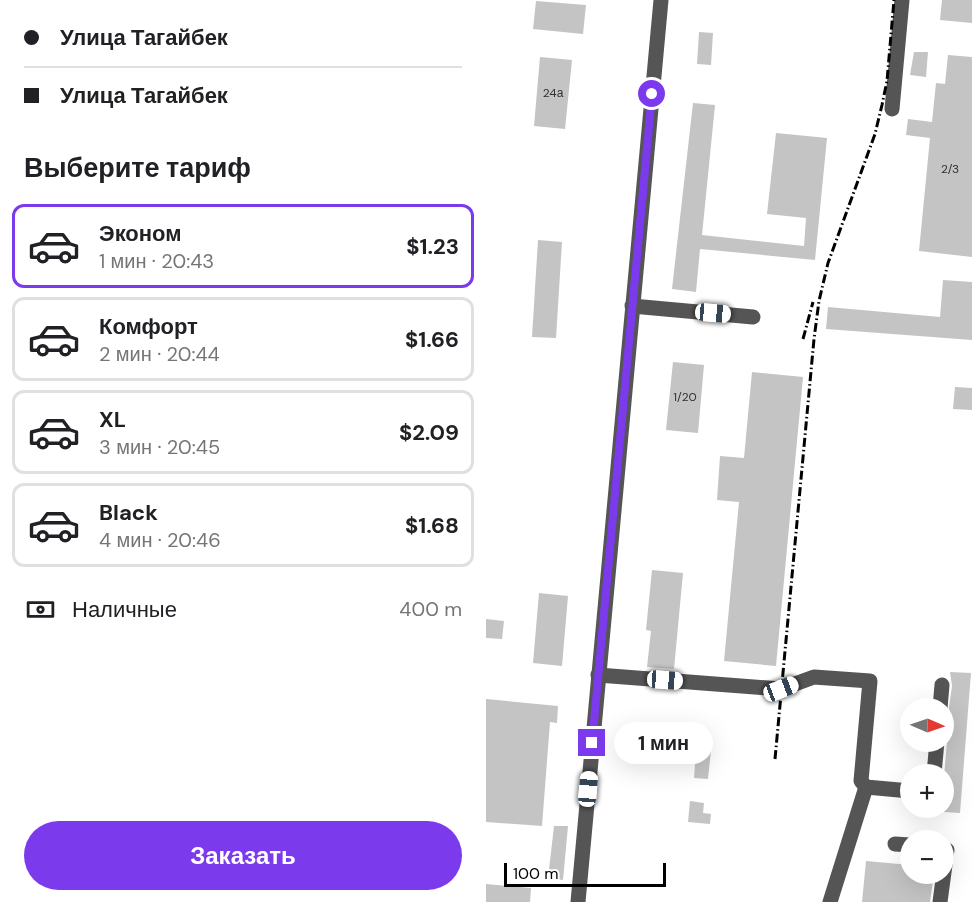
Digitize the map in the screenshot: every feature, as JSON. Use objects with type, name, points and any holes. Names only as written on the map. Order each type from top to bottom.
[{"type":"street","points":[[578,902],[661,0]]},
{"type":"street","points":[[892,109],[902,0]]},
{"type":"street","points":[[632,306],[753,317]]},
{"type":"street","points":[[598,675],[781,689],[814,677],[870,681],[861,781],[866,787],[900,790]]},
{"type":"street","points":[[941,698],[942,685]]},
{"type":"street","points":[[830,902],[866,787]]},
{"type":"street","points":[[895,844],[900,844]]},
{"type":"street","points":[[940,902],[942,884]]},
{"type":"building","points":[[942,0],[972,0],[972,23],[940,20]]},
{"type":"building","points":[[536,1],[586,5],[583,34],[533,29]]},
{"type":"building","points":[[699,32],[713,33],[711,65],[697,64]]},
{"type":"building","points":[[914,52],[928,52],[926,77],[910,75]]},
{"type":"building","points":[[948,55],[972,57],[972,257],[919,251],[930,138],[906,135],[908,119],[932,122],[936,83],[945,84]]},
{"type":"building","points":[[540,57],[572,60],[565,129],[534,126]]},
{"type":"building","points":[[693,103],[715,105],[702,235],[804,246],[806,218],[767,214],[776,133],[827,138],[815,260],[700,249],[696,292],[672,289]]},
{"type":"building","points":[[538,240],[562,242],[556,338],[532,337]]},
{"type":"building","points":[[943,280],[972,282],[972,340],[826,329],[828,307],[940,317]]},
{"type":"building","points":[[673,362],[704,365],[698,433],[666,430]]},
{"type":"building","points":[[752,372],[803,377],[776,666],[724,661],[739,502],[717,500],[720,456],[744,458]]},
{"type":"building","points":[[955,387],[972,388],[972,410],[953,409]]},
{"type":"building","points":[[652,570],[683,573],[674,669],[647,667],[651,631],[646,630]]},
{"type":"building","points":[[539,593],[568,596],[562,666],[533,663]]},
{"type":"building","points":[[486,619],[504,621],[502,639],[486,638]]},
{"type":"building","points":[[950,672],[971,673],[960,813],[954,813],[954,764],[945,764],[946,752],[954,752],[954,698],[950,698],[952,686]]},
{"type":"building","points":[[486,699],[558,706],[557,723],[550,722],[542,826],[486,822]]},
{"type":"building","points":[[684,738],[712,741],[708,779],[694,778],[696,750],[683,749]]},
{"type":"building","points":[[690,801],[704,803],[703,813],[711,814],[710,824],[688,822]]},
{"type":"building","points":[[554,826],[568,826],[563,880],[548,878]]},
{"type":"building","points":[[866,861],[900,864],[900,884],[932,884],[930,902],[862,902]]},
{"type":"building","points":[[486,884],[531,888],[530,902],[486,902]]},
{"type":"railway","points":[[775,759],[819,301],[828,263],[875,134],[887,81],[894,0]]},
{"type":"railway","points":[[803,339],[813,302]]},
{"type":"route","points":[[592,743],[652,94]]}]
